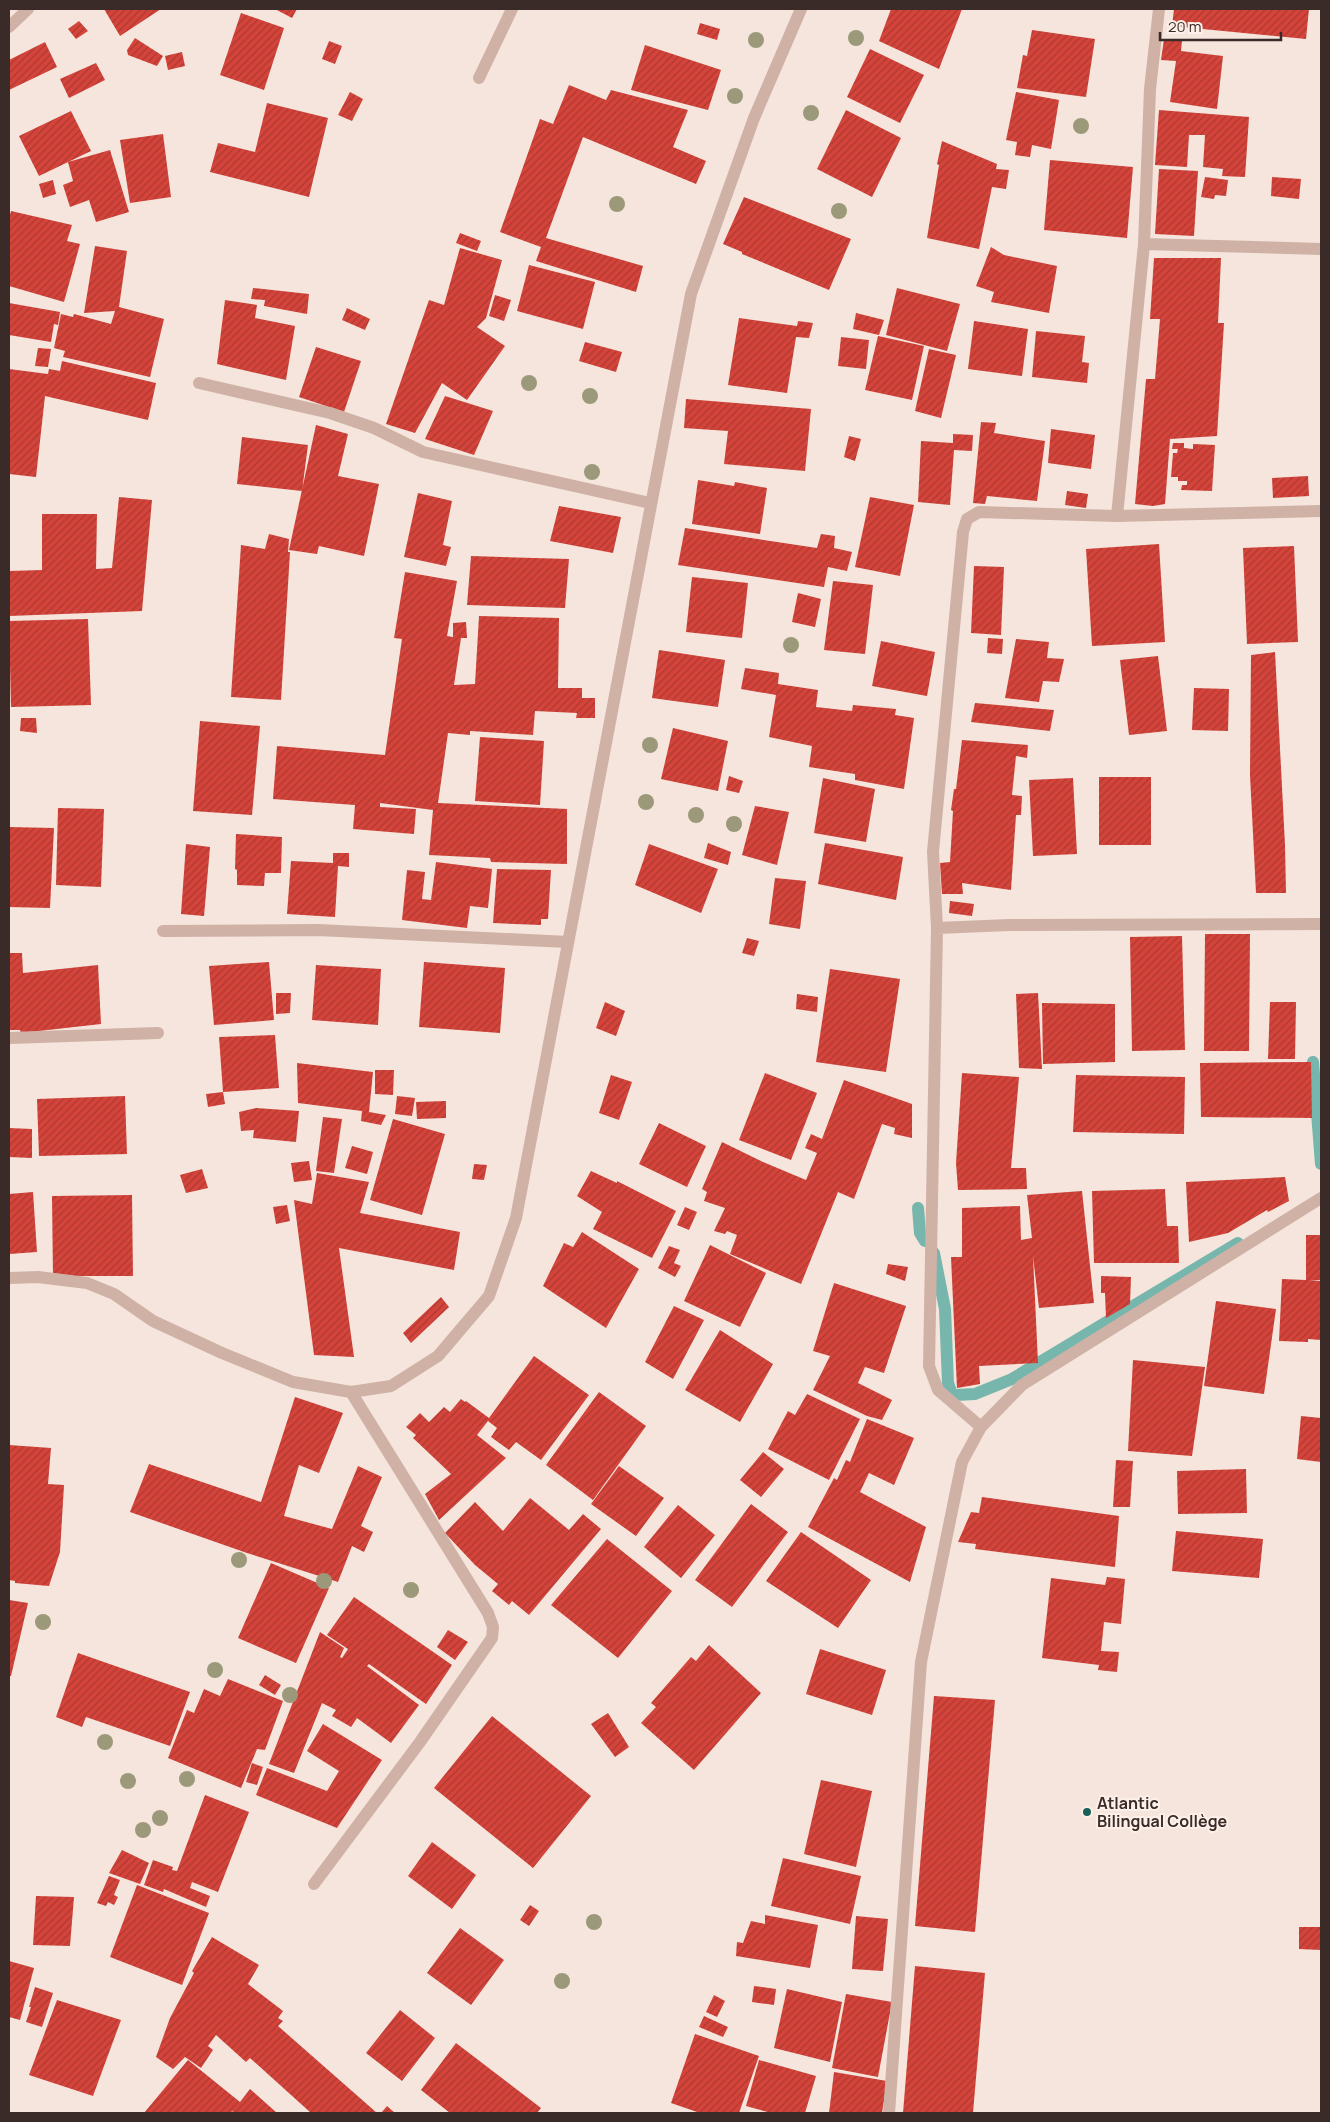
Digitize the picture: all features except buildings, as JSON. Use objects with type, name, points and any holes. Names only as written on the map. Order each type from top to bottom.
[{"type":"street","points":[[9,27],[28,9]]},
{"type":"street","points":[[479,78],[512,9]]},
{"type":"street","points":[[9,1278],[38,1278],[87,1283],[114,1294],[153,1321],[222,1353],[293,1382],[351,1392],[391,1386],[438,1356],[488,1296],[516,1218],[691,294],[754,118],[801,9]]},
{"type":"street","points":[[1117,516],[1144,244],[1150,89],[1159,9]]},
{"type":"street","points":[[1144,244],[1321,249]]},
{"type":"street","points":[[199,382],[330,413],[374,428],[423,452],[650,503]]},
{"type":"street","points":[[981,1427],[938,1390],[929,1366],[936,928],[932,852],[964,532],[967,519],[979,512],[1117,516],[1321,511]]},
{"type":"street","points":[[936,928],[1009,925],[1321,924]]},
{"type":"street","points":[[163,930],[318,930],[568,942]]},
{"type":"street","points":[[9,1038],[158,1033]]},
{"type":"street","points":[[889,2113],[921,1662],[962,1462],[981,1427],[1022,1386],[1321,1198]]},
{"type":"street","points":[[314,1884],[420,1742],[492,1638],[493,1627],[488,1613],[351,1392]]},
{"type":"waterway","points":[[1313,1062],[1321,1164]]},
{"type":"waterway","points":[[918,1208],[920,1233],[925,1241]]},
{"type":"waterway","points":[[934,1253],[945,1309],[948,1383],[953,1397],[956,1395],[975,1394],[1012,1379],[1238,1243]]},
{"type":"place","name":"Atlantic Bilingual Collège","points":[[1087,1812]]}]
